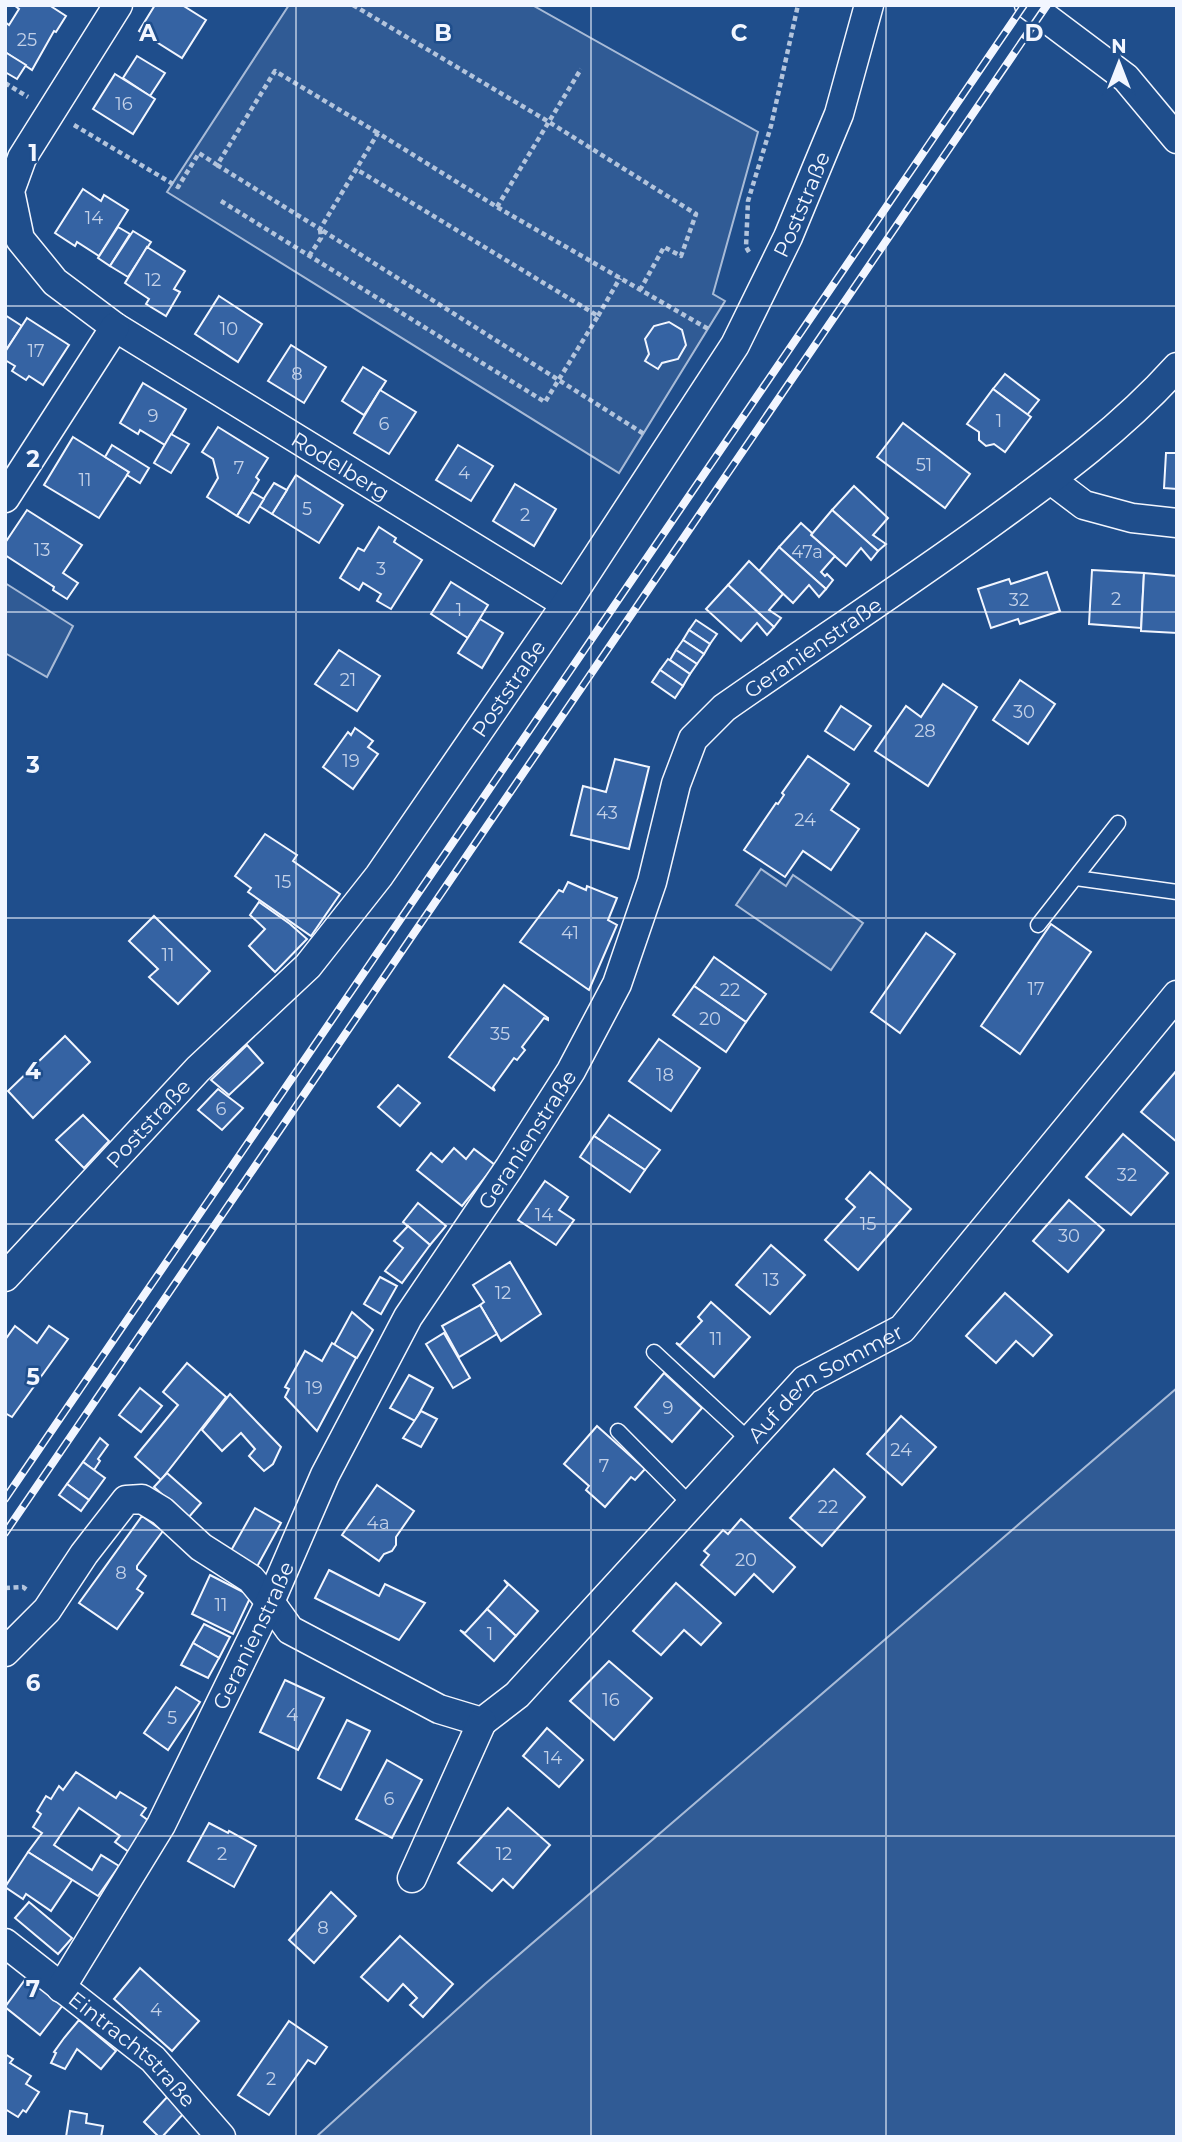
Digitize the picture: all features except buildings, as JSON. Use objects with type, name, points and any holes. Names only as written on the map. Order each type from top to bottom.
[{"type":"street","name":"Rodelberg","points":[[118,5],[22,158],[10,191],[20,239],[55,282],[115,327],[566,604]]},
{"type":"street","name":"Poststraße","points":[[5,1277],[198,1069],[308,966],[379,876],[566,604],[735,345],[788,236],[839,114],[869,5]]},
{"type":"street","points":[[1029,5],[1126,79],[1177,139]]},
{"type":"street","points":[[5,498],[115,327]]},
{"type":"street","name":"Geranienstraße","points":[[61,1988],[161,1825],[270,1602],[325,1475],[408,1317],[571,1071],[617,984],[652,882],[676,784],[693,739],[724,708],[940,560],[1051,480],[1122,423],[1177,368]]},
{"type":"street","points":[[1051,480],[1084,505],[1132,518],[1177,523]]},
{"type":"street","name":"Auf dem Sommer","points":[[412,1878],[482,1722],[517,1695],[805,1380],[902,1329],[1177,995]]},
{"type":"street","points":[[5,1652],[47,1610],[84,1554],[126,1500],[142,1499],[162,1510],[201,1547],[251,1579],[290,1630],[439,1709],[482,1722]]},
{"type":"street","name":"Eintrachtstraße","points":[[5,1943],[153,2059],[221,2137]]},
{"type":"lane","points":[[1038,925],[1118,823]]},
{"type":"lane","points":[[1076,878],[1177,892]]},
{"type":"lane","points":[[654,1353],[750,1441]]},
{"type":"lane","points":[[618,1431],[691,1505]]},
{"type":"path","points":[[353,5],[696,214],[681,256],[664,247],[640,290]]},
{"type":"path","points":[[768,279],[746,247],[748,201],[771,127],[798,5]]},
{"type":"path","points":[[497,207],[581,69]]},
{"type":"path","points":[[217,164],[275,71],[497,207],[735,345]]},
{"type":"path","points":[[51,111],[178,187],[199,153],[668,450]]},
{"type":"path","points":[[309,256],[321,237],[320,229],[378,133]]},
{"type":"path","points":[[356,169],[598,316]]},
{"type":"path","points":[[221,201],[545,402],[620,278]]},
{"type":"path","points":[[5,1588],[23,1587]]},
{"type":"shaded area","points":[[289,5],[532,5],[758,132],[713,294],[725,301],[619,473],[167,192]]},
{"type":"shaded area","points":[[5,583],[73,626],[47,677],[5,653]]},
{"type":"shaded area","points":[[761,869],[786,886],[793,875],[863,923],[831,970],[736,905]]},
{"type":"shaded area","points":[[1177,1388],[1177,2137],[316,2137],[485,1984]]},
{"type":"railway","points":[[5,1499],[1024,5]]},
{"type":"railway","points":[[5,1533],[1047,5]]}]
